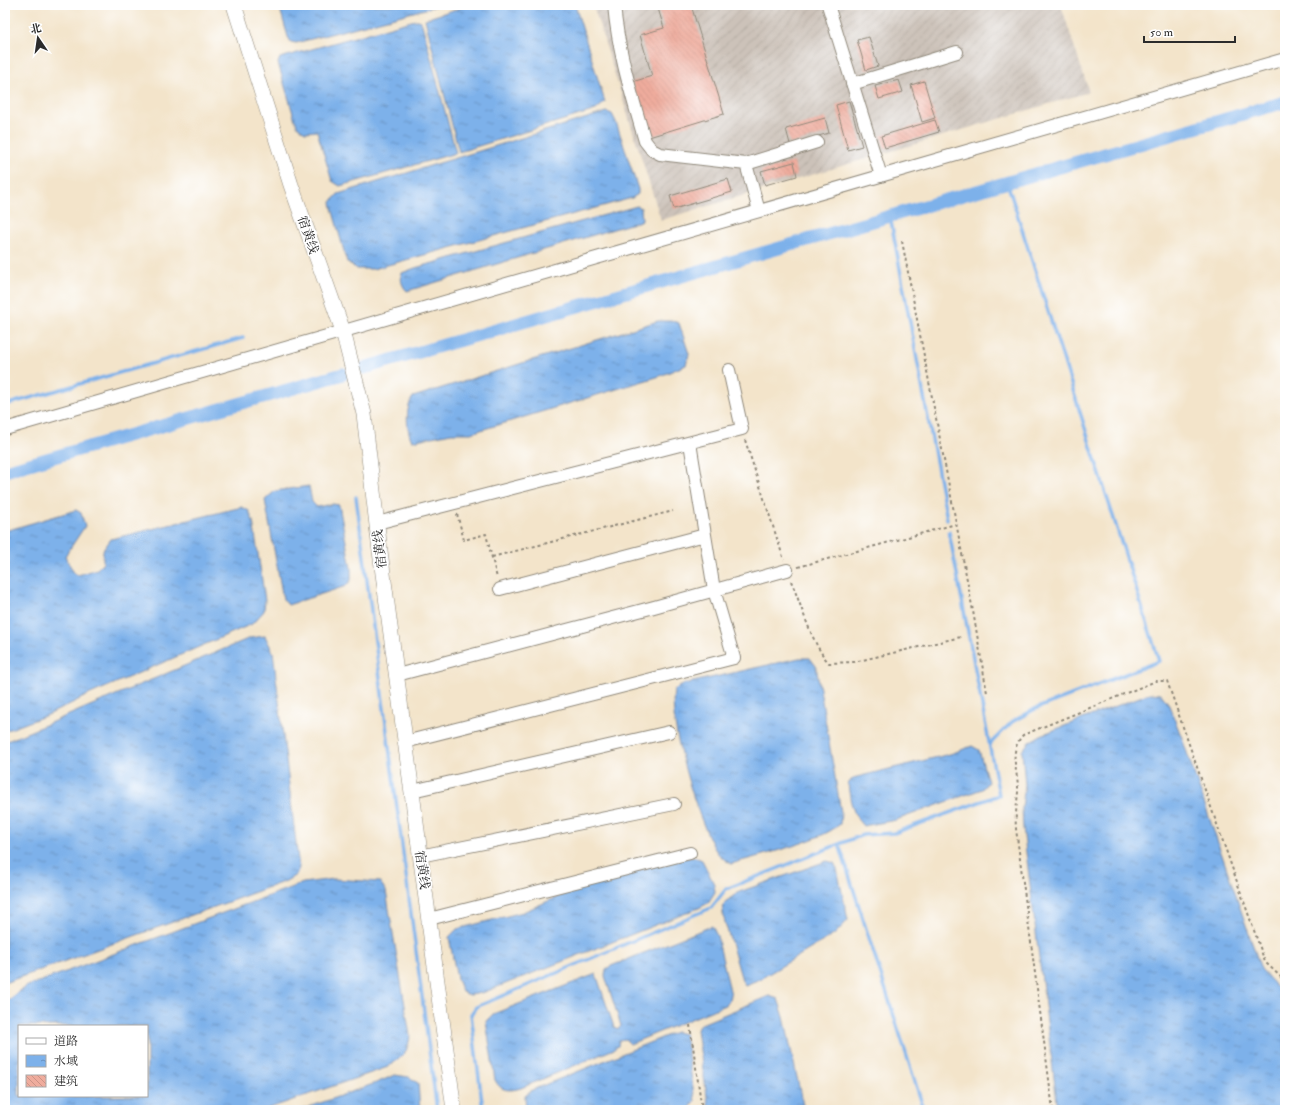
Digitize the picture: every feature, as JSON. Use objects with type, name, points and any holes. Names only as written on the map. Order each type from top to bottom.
[{"type":"main road","name":"宿黄线","points":[[234,5],[291,185],[343,331],[364,414],[396,675],[454,1110]]},
{"type":"street","points":[[614,5],[616,34],[622,64],[647,146],[660,154],[746,164],[817,142]]},
{"type":"street","points":[[828,5],[881,176]]},
{"type":"street","points":[[852,84],[957,52]]},
{"type":"street","points":[[5,429],[1285,59]]},
{"type":"street","points":[[746,164],[759,211]]},
{"type":"street","points":[[377,523],[742,429],[729,370]]},
{"type":"street","points":[[406,742],[734,658],[714,590],[690,443]]},
{"type":"street","points":[[500,589],[705,535]]},
{"type":"street","points":[[396,675],[787,570]]},
{"type":"street","points":[[412,791],[669,732]]},
{"type":"street","points":[[420,856],[674,804]]},
{"type":"street","points":[[429,919],[690,853]]},
{"type":"path","points":[[902,240],[973,611],[987,693]]},
{"type":"path","points":[[742,429],[787,570],[817,643],[823,656],[829,663],[854,662],[961,636]]},
{"type":"path","points":[[455,503],[464,540],[486,534],[500,589]]},
{"type":"path","points":[[492,557],[673,511]]},
{"type":"path","points":[[787,570],[956,524]]},
{"type":"path","points":[[1053,1110],[1016,829],[1015,812],[1018,791],[1014,752],[1016,742],[1023,735],[1156,681],[1167,681],[1265,962],[1285,980]]},
{"type":"path","points":[[690,1025],[702,1110]]},
{"type":"shaded area","points":[[593,5],[1061,5],[1089,92],[661,220]]},
{"type":"water","points":[[279,5],[440,5],[296,43],[291,42],[288,37]]},
{"type":"water","points":[[469,5],[575,5],[605,102],[596,110],[459,152],[425,19]]},
{"type":"water","points":[[419,20],[422,24],[456,153],[340,186],[332,181],[317,131],[305,132],[298,127],[278,63],[280,58]]},
{"type":"water","points":[[607,112],[612,114],[616,122],[638,189],[638,194],[632,198],[373,269],[357,269],[347,262],[331,202],[338,194]]},
{"type":"water","points":[[637,206],[641,208],[642,220],[637,222],[407,291],[402,283],[402,273],[415,268]]},
{"type":"water","points":[[658,321],[672,321],[679,323],[689,354],[686,365],[660,376],[471,433],[451,433],[412,441],[408,431],[407,419],[410,402],[413,397]]},
{"type":"water","points":[[309,486],[312,502],[317,507],[333,504],[339,505],[351,568],[351,580],[346,586],[288,605],[283,599],[265,500],[275,491]]},
{"type":"water","points":[[242,507],[249,511],[253,521],[265,600],[264,611],[252,624],[88,695],[50,714],[5,731],[5,531],[76,510],[81,513],[85,526],[65,556],[74,573],[78,575],[97,569],[103,563],[103,550],[111,539]]},
{"type":"water","points":[[265,636],[273,652],[299,868],[296,875],[286,881],[7,982],[5,979],[5,742],[250,638]]},
{"type":"water","points":[[799,658],[810,658],[816,666],[841,812],[840,824],[819,836],[804,842],[731,864],[720,856],[715,849],[700,816],[686,771],[675,725],[673,706],[674,690],[684,684]]},
{"type":"water","points":[[1150,693],[1161,694],[1168,703],[1182,738],[1261,969],[1278,988],[1285,1011],[1285,1110],[1058,1110],[1023,828],[1022,808],[1025,784],[1022,751],[1029,742],[1041,735]]},
{"type":"water","points":[[972,746],[979,750],[988,782],[982,789],[896,820],[863,826],[856,817],[852,806],[848,784],[853,778],[950,754]]},
{"type":"water","points":[[695,857],[702,860],[714,884],[715,892],[708,903],[699,908],[482,993],[470,995],[462,992],[457,979],[449,937],[457,929],[523,912],[592,882],[683,858]]},
{"type":"water","points":[[827,861],[834,863],[837,869],[848,920],[835,934],[760,979],[745,985],[742,980],[722,912],[725,902],[739,892]]},
{"type":"water","points":[[334,879],[380,882],[386,891],[410,1036],[404,1054],[388,1067],[264,1110],[5,1110],[5,1003],[25,987],[303,883]]},
{"type":"water","points":[[712,926],[717,936],[731,995],[730,1000],[725,1005],[630,1044],[625,1039],[619,1040],[618,1046],[614,1049],[521,1088],[506,1090],[497,1084],[495,1080],[486,1021],[493,1014],[596,974],[614,1027],[618,1029],[621,1026],[605,976],[606,969]]},
{"type":"water","points":[[769,996],[778,999],[784,1017],[804,1110],[709,1110],[697,1030],[699,1025]]},
{"type":"water","points":[[676,1032],[685,1034],[695,1101],[689,1109],[526,1110],[525,1096],[532,1090]]},
{"type":"water","points":[[395,1075],[409,1077],[418,1083],[420,1110],[301,1110],[376,1083]]},
{"type":"building","points":[[657,5],[691,5],[724,114],[649,137],[632,82],[652,76],[640,35],[664,28]]},
{"type":"building","points":[[869,37],[878,66],[866,70],[857,40]]},
{"type":"building","points":[[899,80],[903,92],[879,99],[875,86]]},
{"type":"building","points":[[924,81],[935,118],[922,122],[911,85]]},
{"type":"building","points":[[849,101],[862,146],[848,150],[836,105]]},
{"type":"building","points":[[825,118],[829,133],[790,144],[786,129]]},
{"type":"building","points":[[935,120],[939,132],[885,148],[881,136]]},
{"type":"building","points":[[794,162],[797,176],[765,185],[761,171]]},
{"type":"building","points":[[728,179],[732,192],[674,209],[670,196]]},
{"type":"waterway","points":[[364,368],[1285,102]]},
{"type":"waterway","points":[[990,744],[1012,722],[1035,709],[1159,661],[1007,182]]},
{"type":"waterway","points":[[890,216],[947,519]]},
{"type":"waterway","points":[[5,405],[243,338]]},
{"type":"waterway","points":[[5,471],[343,374]]},
{"type":"waterway","points":[[356,497],[437,1110]]},
{"type":"waterway","points":[[483,1110],[471,1014],[476,1007],[711,908],[726,889],[863,835],[894,833],[999,795],[949,532]]},
{"type":"waterway","points":[[839,844],[924,1110]]},
{"type":"waterway","points":[[1279,961],[1285,959]]}]
